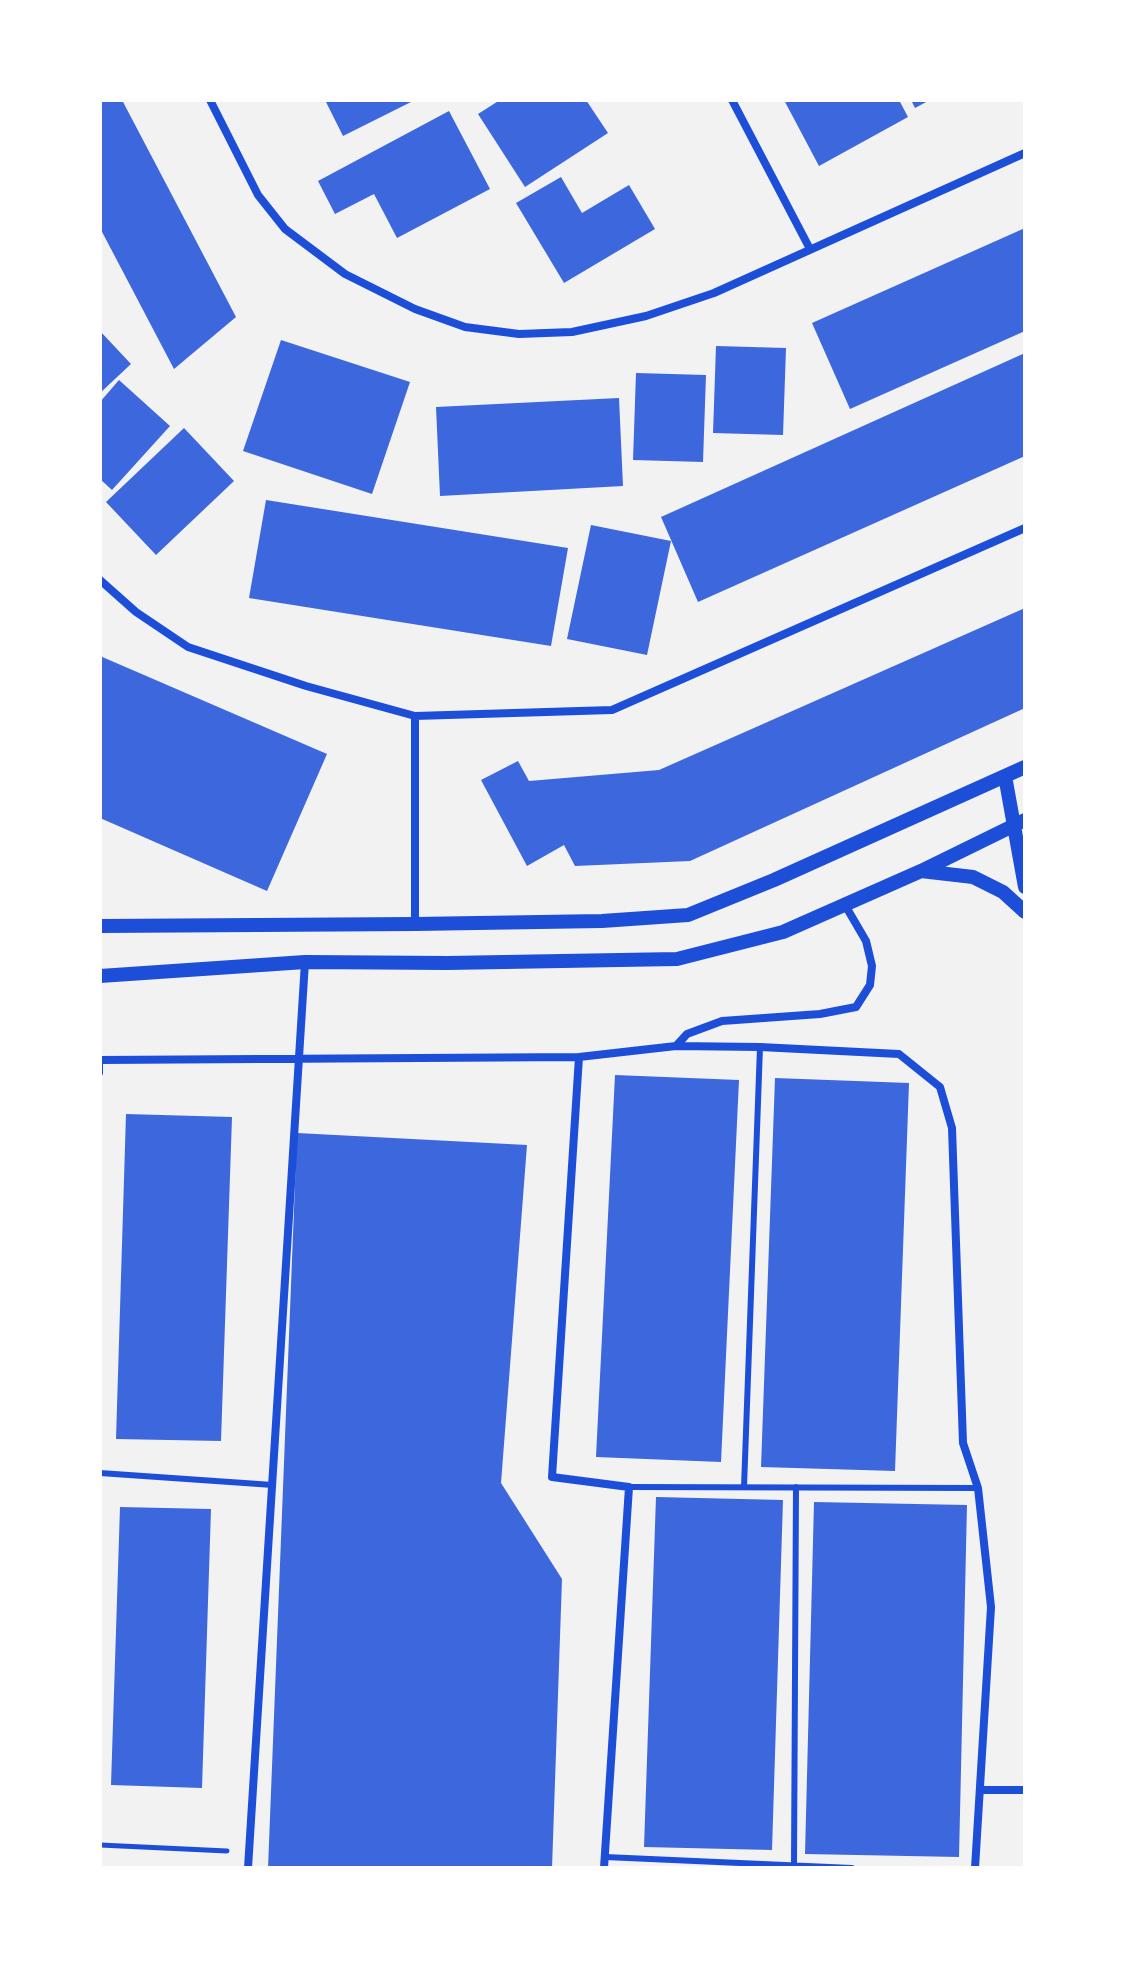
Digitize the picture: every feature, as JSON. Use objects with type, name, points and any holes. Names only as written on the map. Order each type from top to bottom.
[{"type":"street","points":[[210,100],[258,195],[285,229],[345,274],[415,309],[465,327],[519,334],[572,332],[646,316],[714,293],[1025,153]]},
{"type":"street","points":[[732,100],[810,249]]},
{"type":"street","points":[[100,580],[136,612],[188,647],[306,686],[415,716],[612,710],[1025,528]]},
{"type":"street","points":[[415,716],[415,924]]},
{"type":"street","points":[[100,926],[602,921],[688,915],[774,880],[1025,767]]},
{"type":"street","points":[[1005,776],[1019,822],[1025,887]]},
{"type":"street","points":[[100,976],[305,962],[677,959],[783,932],[921,871],[1019,822]]},
{"type":"street","points":[[921,871],[973,877],[1003,892],[1025,912]]},
{"type":"street","points":[[676,1046],[687,1034],[722,1021],[820,1014],[856,1007],[870,985],[872,966],[866,941],[845,905]]},
{"type":"street","points":[[248,1868],[305,962]]},
{"type":"street","points":[[100,1060],[579,1057],[676,1046],[760,1047],[899,1054],[940,1087],[952,1128],[963,1443],[978,1488],[991,1607],[975,1868]]},
{"type":"street","points":[[579,1057],[552,1477],[629,1487],[604,1868]]},
{"type":"street","points":[[980,1790],[1025,1790]]},
{"type":"lane","points":[[744,1487],[760,1047]]},
{"type":"lane","points":[[100,1060],[100,1073]]},
{"type":"lane","points":[[100,1473],[273,1485]]},
{"type":"lane","points":[[629,1487],[978,1488]]},
{"type":"lane","points":[[794,1865],[796,1487]]},
{"type":"lane","points":[[605,1857],[852,1868]]},
{"type":"path","points":[[100,1845],[249,1852]]},
{"type":"building","points":[[100,100],[122,100],[236,317],[174,369],[100,228]]},
{"type":"building","points":[[325,100],[415,100],[343,136]]},
{"type":"building","points":[[500,100],[586,100],[608,133],[525,187],[478,114]]},
{"type":"building","points":[[784,100],[899,100],[908,117],[819,166]]},
{"type":"building","points":[[911,100],[930,100],[915,108]]},
{"type":"building","points":[[449,111],[490,189],[397,238],[374,194],[335,214],[318,181]]},
{"type":"building","points":[[561,177],[582,213],[629,185],[655,229],[564,283],[516,203]]},
{"type":"building","points":[[1025,228],[1025,331],[850,409],[812,323]]},
{"type":"building","points":[[100,331],[131,364],[100,393]]},
{"type":"building","points":[[281,340],[410,382],[372,494],[243,451]]},
{"type":"building","points":[[716,346],[786,348],[783,435],[713,433]]},
{"type":"building","points":[[1025,353],[1025,456],[698,602],[661,517]]},
{"type":"building","points":[[636,373],[706,375],[703,462],[633,460]]},
{"type":"building","points":[[119,380],[170,426],[112,490],[100,479],[100,402]]},
{"type":"building","points":[[619,398],[623,486],[440,496],[436,407]]},
{"type":"building","points":[[184,428],[234,481],[156,555],[106,502]]},
{"type":"building","points":[[266,500],[568,548],[551,646],[249,598]]},
{"type":"building","points":[[591,525],[671,541],[647,655],[567,639]]},
{"type":"building","points":[[1025,608],[1025,708],[690,861],[575,866],[564,845],[527,866],[481,780],[518,761],[529,781],[659,770]]},
{"type":"building","points":[[100,656],[327,754],[267,891],[100,818]]},
{"type":"building","points":[[615,1075],[739,1080],[721,1462],[596,1457]]},
{"type":"building","points":[[775,1078],[909,1083],[895,1471],[761,1467]]},
{"type":"building","points":[[126,1114],[232,1117],[221,1441],[116,1439]]},
{"type":"building","points":[[297,1133],[527,1145],[501,1483],[562,1579],[552,1868],[268,1868]]},
{"type":"building","points":[[656,1497],[783,1500],[772,1850],[644,1847]]},
{"type":"building","points":[[814,1502],[967,1505],[959,1857],[805,1854]]},
{"type":"building","points":[[120,1507],[211,1509],[202,1788],[111,1785]]}]
